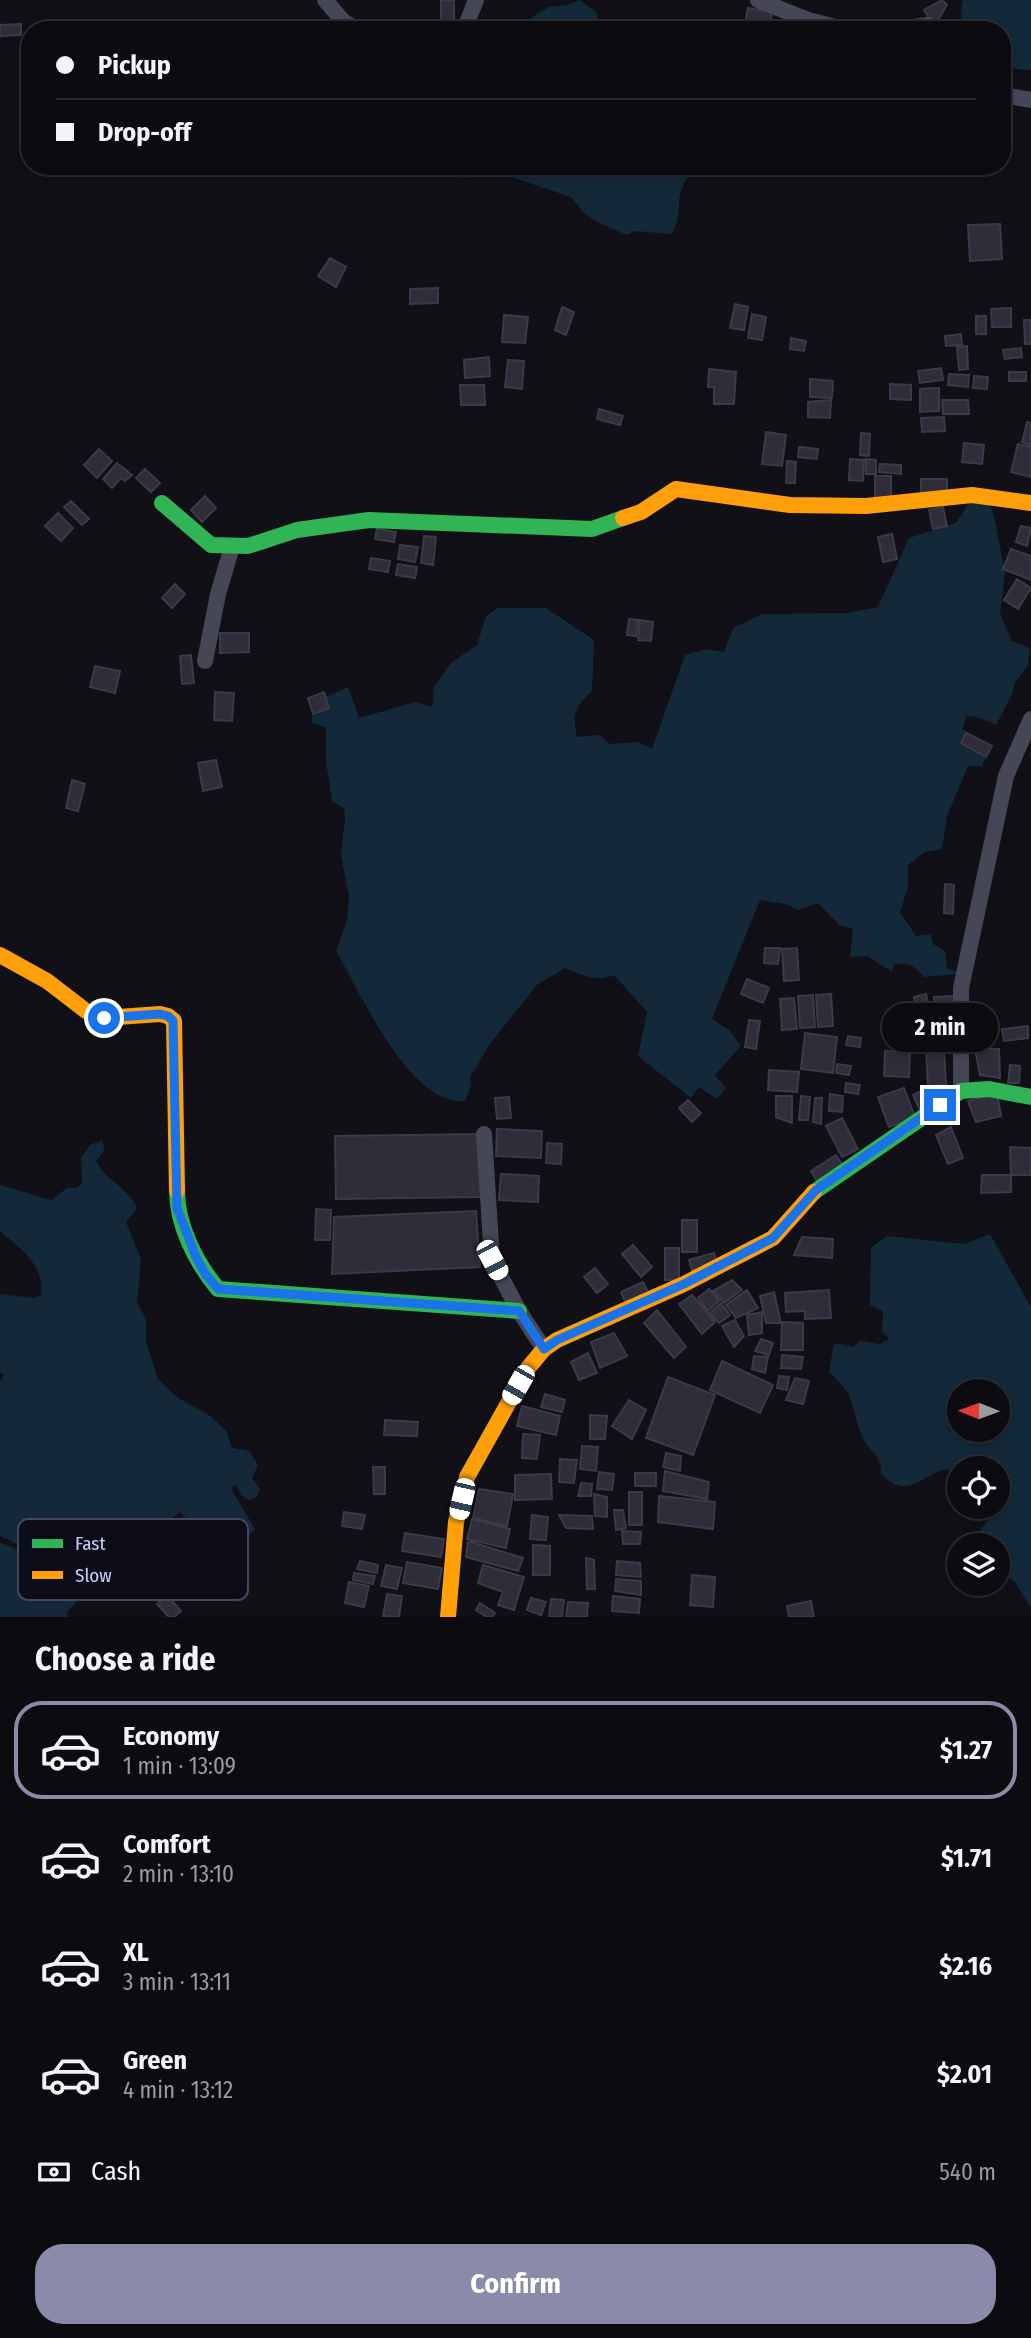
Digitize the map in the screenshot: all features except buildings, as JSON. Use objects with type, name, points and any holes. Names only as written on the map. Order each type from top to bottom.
[{"type":"street","points":[[325,0],[343,21]]},
{"type":"street","points":[[468,21],[476,0]]},
{"type":"street","points":[[758,0],[812,21]]},
{"type":"street","points":[[1011,96],[1031,100]]},
{"type":"street","points":[[162,503],[211,545],[232,547],[248,546],[297,530],[369,520],[592,529],[641,512],[676,489],[790,505],[866,506],[972,495],[1031,503]]},
{"type":"street","points":[[205,661],[218,594],[232,547]]},
{"type":"street","points":[[961,1091],[961,988],[1006,776],[1031,719]]},
{"type":"street","points":[[0,955],[47,981],[86,1011],[104,1018],[160,1014],[173,1021],[177,1208],[196,1257],[218,1289],[519,1311]]},
{"type":"street","points":[[448,1617],[456,1522],[467,1477],[528,1368],[544,1349],[557,1340],[684,1284],[773,1238],[816,1190],[961,1091],[989,1089],[1031,1097]]},
{"type":"street","points":[[484,1134],[492,1260],[519,1311],[544,1349]]},
{"type":"water","points":[[580,0],[597,13],[597,21],[526,21],[549,7],[568,5]]},
{"type":"water","points":[[963,0],[1031,0],[1031,70],[1011,69],[1011,21],[961,21]]},
{"type":"water","points":[[459,175],[492,175],[460,178]]},
{"type":"water","points":[[505,175],[689,175],[680,194],[677,223],[671,234],[635,231],[627,235],[585,214],[571,197]]},
{"type":"water","points":[[972,498],[989,501],[995,520],[1005,573],[1000,614],[1012,641],[1030,648],[1028,665],[1014,684],[1013,692],[996,725],[967,716],[962,729],[991,745],[982,766],[968,766],[947,816],[942,849],[925,852],[908,865],[908,887],[900,912],[916,936],[931,934],[933,944],[945,951],[947,968],[956,974],[924,977],[907,964],[894,965],[892,972],[867,956],[850,957],[853,929],[839,925],[818,903],[798,910],[785,904],[760,900],[712,1019],[730,1031],[741,1046],[715,1075],[726,1088],[717,1099],[699,1087],[691,1098],[638,1056],[647,1012],[614,975],[595,978],[565,968],[537,985],[489,1045],[470,1078],[471,1086],[465,1101],[445,1098],[425,1086],[389,1044],[336,951],[347,921],[349,896],[341,856],[345,818],[344,808],[332,801],[326,762],[326,727],[312,723],[312,709],[319,700],[348,687],[359,718],[415,702],[432,707],[434,686],[452,662],[477,645],[486,616],[498,608],[546,608],[594,640],[592,691],[576,711],[577,737],[599,735],[610,744],[637,742],[652,749],[685,655],[706,649],[724,652],[733,628],[762,614],[848,613],[878,607],[909,538],[956,523]]},
{"type":"water","points":[[102,1140],[105,1149],[96,1161],[128,1194],[137,1208],[126,1222],[141,1259],[137,1303],[146,1319],[146,1341],[158,1379],[178,1398],[209,1415],[227,1432],[232,1448],[249,1451],[258,1465],[252,1478],[260,1489],[257,1497],[250,1500],[243,1497],[236,1485],[232,1486],[255,1529],[248,1536],[248,1519],[187,1519],[180,1512],[170,1519],[18,1519],[18,1544],[0,1536],[0,1381],[4,1375],[0,1373],[0,1294],[33,1298],[41,1295],[41,1284],[30,1258],[0,1231],[0,1185],[51,1200],[67,1188],[77,1188],[82,1183],[81,1158],[90,1145]]},
{"type":"water","points":[[990,1234],[1031,1307],[1031,1608],[1015,1582],[1010,1579],[1010,1533],[978,1533],[989,1519],[1010,1519],[1010,1456],[947,1456],[947,1469],[911,1485],[892,1483],[881,1474],[877,1457],[862,1436],[852,1402],[844,1387],[829,1372],[834,1343],[853,1347],[860,1341],[880,1344],[889,1339],[882,1331],[883,1311],[870,1305],[871,1248],[887,1236],[964,1244]]},
{"type":"water","points":[[0,1542],[18,1550],[18,1600],[79,1600],[67,1612],[67,1617],[0,1617]]},
{"type":"traffic: fast","points":[[162,503],[211,545],[248,546],[297,530],[369,520],[592,529],[623,518]]},
{"type":"traffic: fast","points":[[814,1192],[961,1091],[989,1089],[1031,1097]]},
{"type":"traffic: fast","points":[[177,1191],[180,1217],[189,1243],[202,1268],[218,1289],[519,1311]]},
{"type":"traffic: slow","points":[[623,518],[641,512],[676,489],[790,505],[866,506],[972,495],[1031,503]]},
{"type":"traffic: slow","points":[[0,955],[47,981],[86,1011],[104,1018],[160,1014],[174,1021],[177,1191]]},
{"type":"traffic: slow","points":[[448,1617],[456,1522],[467,1477],[528,1368],[544,1349],[557,1340],[684,1284],[773,1238],[814,1192]]},
{"type":"route","points":[[104,1018],[160,1014],[173,1021],[177,1208],[196,1257],[218,1289],[519,1311],[544,1349],[557,1340],[684,1284],[773,1238],[816,1190],[940,1105]]}]
